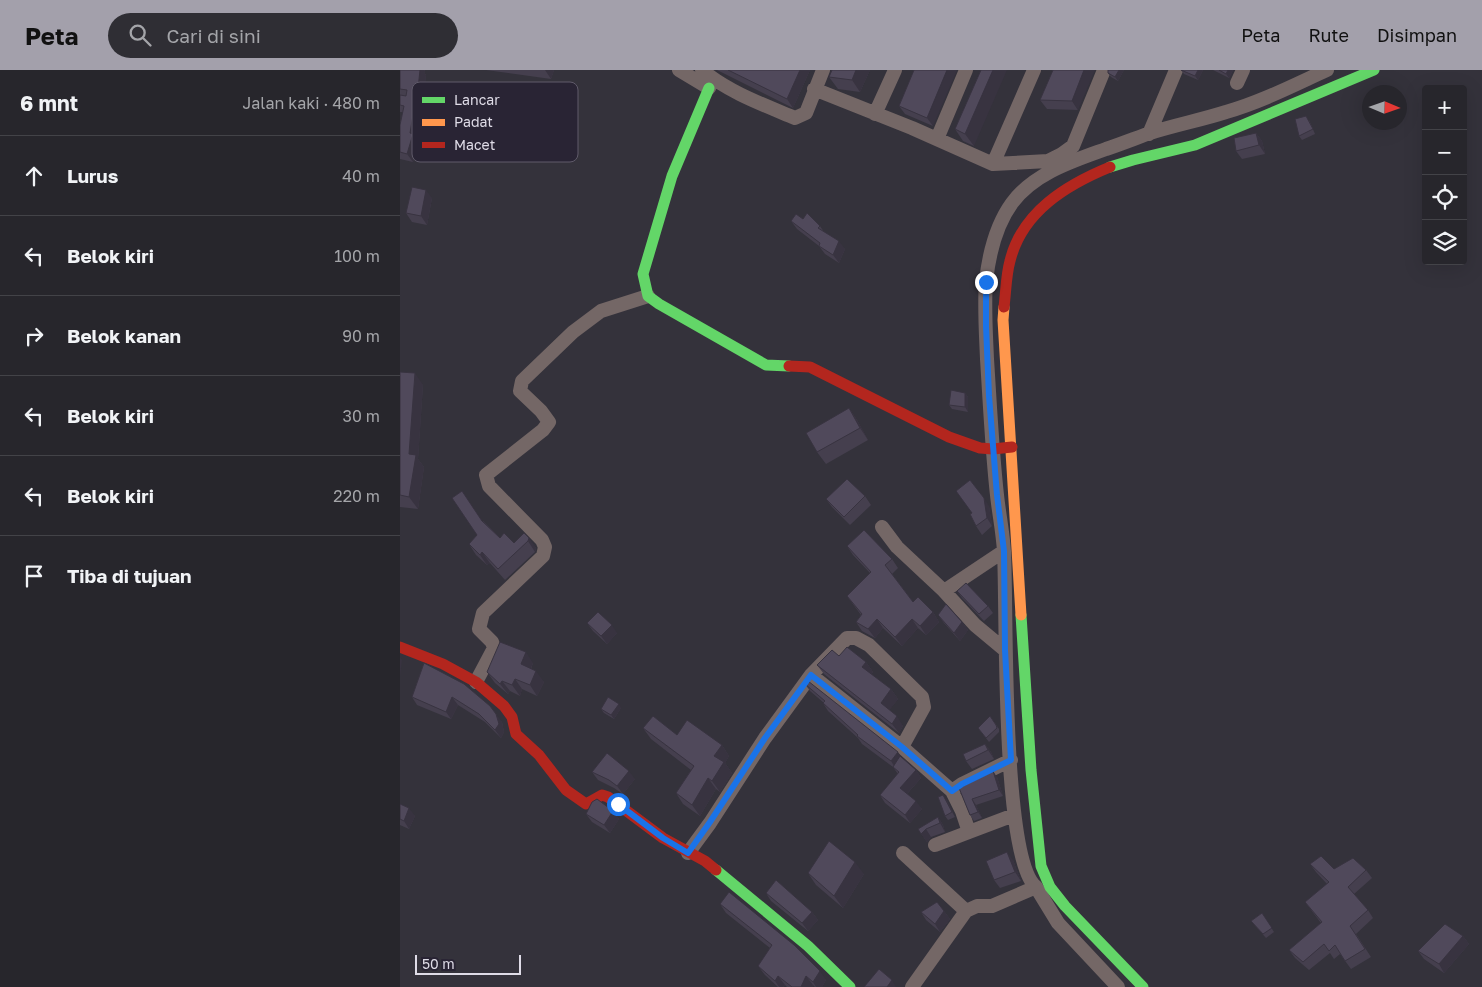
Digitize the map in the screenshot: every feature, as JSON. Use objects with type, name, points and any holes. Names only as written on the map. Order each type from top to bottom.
[{"type":"street","points":[[679,70],[795,118],[806,113],[823,70]]},
{"type":"street","points":[[702,70],[711,84]]},
{"type":"street","points":[[875,114],[895,70]]},
{"type":"street","points":[[937,139],[966,70]]},
{"type":"street","points":[[994,164],[1034,70]]},
{"type":"street","points":[[814,89],[994,164],[1048,161],[1072,146],[1104,70]]},
{"type":"street","points":[[1149,134],[1176,70]]},
{"type":"street","points":[[1237,83],[1243,70]]},
{"type":"street","points":[[1118,987],[1058,923],[1036,886],[1031,882],[1024,861],[1014,815],[1005,650],[1004,551],[994,449],[986,326],[986,282],[992,248],[1013,201],[1040,178],[1067,164],[1149,134],[1229,112],[1327,70]]},
{"type":"street","points":[[1144,987],[1056,895],[1042,866],[1035,820],[1003,320],[1011,259],[1016,244],[1032,216],[1062,191],[1097,173],[1131,161],[1200,143],[1374,70]]},
{"type":"street","points":[[711,84],[672,176],[643,274],[648,296],[766,365],[798,364],[810,367],[949,437],[980,448],[1011,447]]},
{"type":"street","points":[[476,682],[494,648],[492,642],[479,629],[484,613],[543,556],[545,547],[542,540],[489,486],[486,475],[542,430],[548,422],[541,411],[520,392],[522,381],[573,332],[600,311],[648,296]]},
{"type":"street","points":[[882,527],[898,547],[975,625],[1005,650]]},
{"type":"street","points":[[944,592],[1004,551]]},
{"type":"street","points":[[688,853],[765,738],[811,675],[847,638],[856,638],[868,644],[924,700],[924,707],[902,747]]},
{"type":"street","points":[[400,647],[443,664],[476,682],[504,706],[512,717],[516,734],[539,755],[566,790],[586,804],[602,795],[608,798],[663,838],[705,861],[808,946],[850,987]]},
{"type":"street","points":[[811,675],[902,747],[952,791],[962,811],[969,832]]},
{"type":"street","points":[[952,791],[962,784],[1011,760]]},
{"type":"street","points":[[935,845],[1014,815]]},
{"type":"street","points":[[903,853],[966,911]]},
{"type":"street","points":[[912,987],[966,911],[977,906],[992,906],[1036,886]]},
{"type":"building","points":[[400,70],[420,70],[419,82],[412,82],[412,121],[410,133],[412,134],[412,137],[407,154],[400,152],[400,125],[404,106],[400,105],[400,95],[406,96],[407,90],[400,89]]},
{"type":"building","points":[[728,70],[800,70],[787,99]]},
{"type":"building","points":[[832,70],[856,70],[852,80],[829,77]]},
{"type":"building","points":[[914,70],[947,70],[927,118],[899,106]]},
{"type":"building","points":[[981,70],[993,70],[965,134],[955,129]]},
{"type":"building","points":[[1053,70],[1084,70],[1072,101],[1040,100]]},
{"type":"building","points":[[1108,70],[1119,70],[1115,77],[1108,73]]},
{"type":"building","points":[[1181,70],[1198,70],[1195,76]]},
{"type":"building","points":[[1219,70],[1228,70],[1226,74]]},
{"type":"building","points":[[1306,116],[1313,129],[1299,136],[1295,119]]},
{"type":"building","points":[[1256,133],[1259,145],[1236,151],[1234,138]]},
{"type":"building","points":[[412,187],[426,190],[421,216],[406,213]]},
{"type":"building","points":[[807,213],[820,226],[818,228],[839,241],[833,255],[819,246],[820,243],[791,221],[796,214],[803,219]]},
{"type":"building","points":[[400,372],[415,373],[409,454],[416,455],[409,497],[400,495]]},
{"type":"building","points":[[951,390],[965,393],[965,407],[949,405]]},
{"type":"building","points":[[849,408],[860,428],[817,452],[806,433]]},
{"type":"building","points":[[847,479],[865,496],[844,517],[826,499]]},
{"type":"building","points":[[970,480],[984,498],[987,518],[976,526],[970,514],[972,513],[956,491]]},
{"type":"building","points":[[462,491],[482,521],[500,538],[504,533],[514,543],[524,533],[529,538],[498,569],[482,552],[480,555],[469,544],[477,535],[452,498]]},
{"type":"building","points":[[864,530],[892,559],[885,565],[913,602],[918,597],[933,612],[920,626],[912,619],[895,637],[877,619],[868,629],[856,622],[862,614],[847,596],[871,572],[847,546]]},
{"type":"building","points":[[966,583],[988,606],[979,614],[957,591]]},
{"type":"building","points":[[946,604],[962,622],[954,633],[938,615]]},
{"type":"building","points":[[598,612],[612,625],[601,636],[587,623]]},
{"type":"building","points":[[500,642],[526,652],[521,664],[536,671],[530,685],[515,679],[512,685],[502,681],[500,684],[487,672]]},
{"type":"building","points":[[847,647],[866,662],[862,667],[891,689],[881,703],[897,716],[892,724],[817,665],[832,650],[839,656]]},
{"type":"building","points":[[424,663],[464,684],[490,706],[496,714],[499,724],[495,730],[479,714],[452,697],[446,712],[412,697]]},
{"type":"building","points":[[808,681],[898,752],[891,761],[857,736],[823,703],[825,701],[805,684]]},
{"type":"building","points":[[608,697],[619,704],[611,715],[601,709]]},
{"type":"building","points":[[653,716],[677,735],[687,720],[722,745],[714,756],[724,762],[712,781],[708,778],[692,805],[676,793],[694,766],[643,728]]},
{"type":"building","points":[[990,716],[997,728],[986,738],[978,728]]},
{"type":"building","points":[[985,744],[988,750],[966,761],[963,754]]},
{"type":"building","points":[[607,753],[629,771],[617,786],[592,772]]},
{"type":"building","points":[[900,756],[916,770],[900,788],[916,801],[905,815],[880,795],[899,772],[893,767]]},
{"type":"building","points":[[993,771],[999,790],[972,799],[978,812],[970,815],[959,788]]},
{"type":"building","points":[[943,795],[952,812],[945,816],[938,797]]},
{"type":"building","points":[[597,799],[613,811],[604,825],[586,814],[592,802]]},
{"type":"building","points":[[400,804],[409,808],[404,821],[400,819]]},
{"type":"building","points":[[938,817],[940,823],[926,829],[921,834],[918,829]]},
{"type":"building","points":[[829,841],[855,862],[834,896],[808,873]]},
{"type":"building","points":[[1007,852],[1015,872],[994,880],[986,861]]},
{"type":"building","points":[[1321,856],[1334,869],[1353,858],[1366,870],[1348,887],[1368,910],[1350,926],[1365,949],[1345,961],[1335,945],[1329,951],[1324,944],[1303,962],[1289,950],[1322,922],[1305,902],[1329,882],[1310,864]]},
{"type":"building","points":[[776,880],[812,912],[802,923],[766,893]]},
{"type":"building","points":[[729,892],[794,945],[820,971],[813,982],[806,976],[801,987],[792,987],[778,976],[775,981],[758,966],[772,945],[720,904]]},
{"type":"building","points":[[937,902],[944,911],[935,924],[921,912]]},
{"type":"building","points":[[1262,913],[1272,928],[1263,934],[1251,921]]},
{"type":"building","points":[[1445,924],[1463,936],[1439,964],[1418,951]]},
{"type":"building","points":[[879,969],[892,980],[887,987],[864,987]]},
{"type":"traffic: fast","points":[[1110,167],[1195,145],[1374,70]]},
{"type":"traffic: fast","points":[[709,88],[672,176],[643,274],[648,296],[766,365],[789,366]]},
{"type":"traffic: fast","points":[[1021,615],[1031,770],[1041,866],[1050,887],[1065,906],[1143,987]]},
{"type":"traffic: fast","points":[[716,870],[808,946],[850,987]]},
{"type":"traffic: slow","points":[[1004,307],[1003,320],[1021,615]]},
{"type":"traffic: jam","points":[[1004,307],[1010,261],[1024,228],[1035,214],[1062,192],[1110,167]]},
{"type":"traffic: jam","points":[[789,366],[810,367],[949,437],[980,448],[1012,447]]},
{"type":"traffic: jam","points":[[400,647],[443,664],[476,682],[504,706],[512,717],[516,734],[539,755],[566,790],[586,804],[602,795],[608,797],[663,838],[705,861],[716,870]]},
{"type":"route","points":[[618,804],[663,838],[688,853],[765,738],[811,675],[902,747],[952,791],[962,784],[1011,760],[1005,650],[1004,551],[997,495],[989,396],[986,282]]}]
